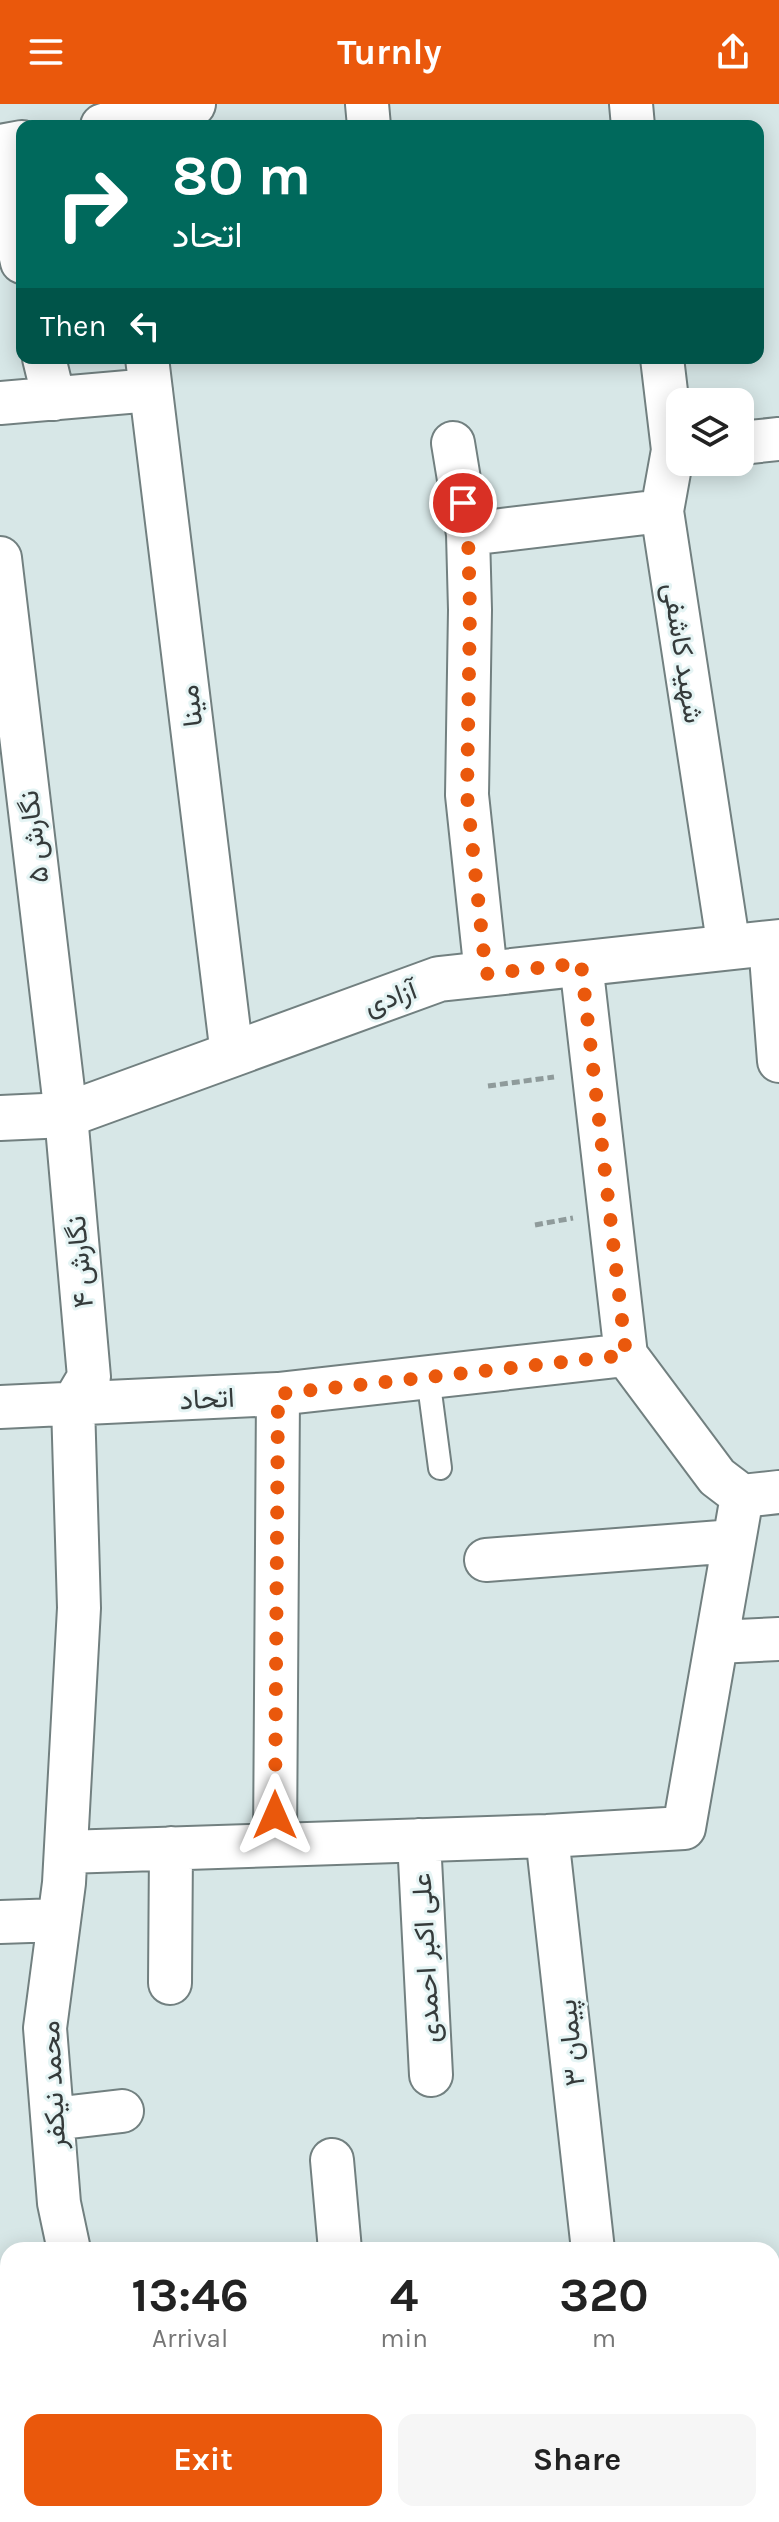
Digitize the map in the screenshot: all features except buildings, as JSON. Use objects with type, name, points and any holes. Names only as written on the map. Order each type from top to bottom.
[{"type":"street","points":[[132,120],[193,104]]},
{"type":"street","points":[[0,167],[16,236]]},
{"type":"street","points":[[45,364],[54,399]]},
{"type":"street","name":"شهید کاشفی","points":[[663,364],[667,388]]},
{"type":"street","points":[[0,403],[54,399],[149,374]]},
{"type":"street","name":"مینا","points":[[149,374],[232,1055]]},
{"type":"street","points":[[754,442],[779,439]]},
{"type":"street","points":[[453,443],[468,534],[467,795],[486,974]]},
{"type":"street","name":"شهید کاشفی","points":[[670,476],[662,511],[759,944],[779,1061]]},
{"type":"street","points":[[468,534],[662,511]]},
{"type":"street","name":"نگارش ۵","points":[[0,558],[66,1115]]},
{"type":"street","name":"آزادی","points":[[0,1118],[66,1115],[439,979],[759,944]]},
{"type":"street","points":[[66,1852],[547,1836],[684,1828],[734,1541],[760,1494],[717,1477],[626,1355],[581,963]]},
{"type":"street","name":"نگارش ۴","points":[[66,1115],[89,1377],[73,1404]]},
{"type":"street","name":"اتحاد","points":[[0,1407],[278,1394],[626,1355]]},
{"type":"street","points":[[275,1845],[278,1394]]},
{"type":"street","name":"محمد نیکفر","points":[[67,2242],[59,2203],[45,2028],[66,1852],[79,1608],[73,1404]]},
{"type":"street","points":[[486,1560],[734,1541]]},
{"type":"street","points":[[717,1642],[779,1639]]},
{"type":"street","name":"پیمان ۳","points":[[547,1836],[592,2242]]},
{"type":"street","name":"علی اکبر احمدی","points":[[419,1840],[431,2075]]},
{"type":"street","points":[[170,1983],[171,1848]]},
{"type":"street","points":[[0,1922],[59,1920]]},
{"type":"street","points":[[53,2119],[122,2111]]},
{"type":"street","points":[[332,2160],[339,2242]]},
{"type":"lane","points":[[428,1377],[440,1468]]},
{"type":"path","points":[[488,1086],[594,1071]]},
{"type":"route","points":[[275,1815],[278,1394],[626,1355],[581,963],[486,974],[467,795],[470,610],[468,534],[463,503]]}]
